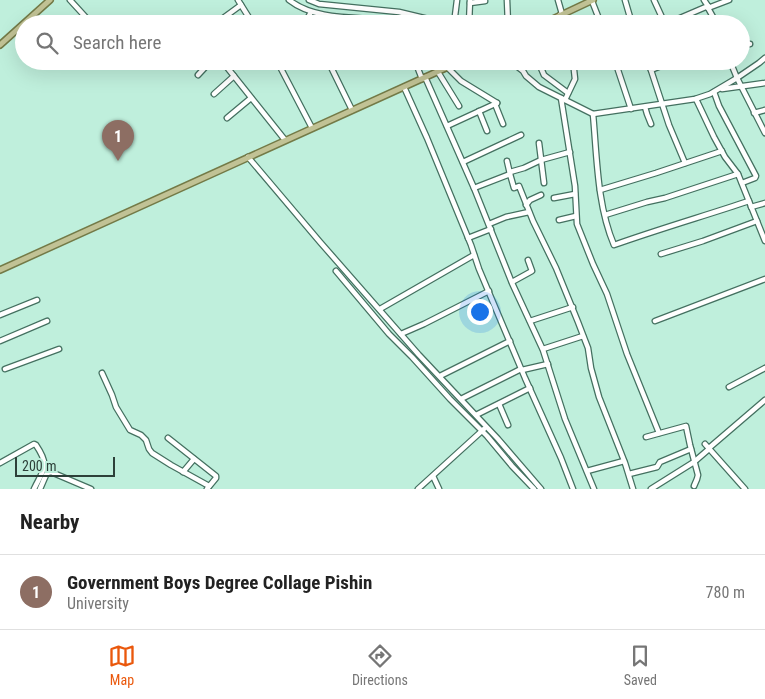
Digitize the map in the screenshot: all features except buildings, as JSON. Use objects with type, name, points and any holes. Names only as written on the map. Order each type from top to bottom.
[{"type":"main road","points":[[33,15],[50,0]]},
{"type":"main road","points":[[561,15],[589,1]]},
{"type":"main road","points":[[0,45],[15,32]]},
{"type":"main road","points":[[0,270],[442,70]]},
{"type":"street","points":[[70,0],[84,15]]},
{"type":"street","points":[[289,0],[312,12],[325,15]]},
{"type":"street","points":[[310,0],[319,4],[399,12],[412,15]]},
{"type":"street","points":[[354,0],[354,8]]},
{"type":"street","points":[[455,15],[457,0]]},
{"type":"street","points":[[469,15],[470,1],[485,0]]},
{"type":"street","points":[[507,0],[508,15]]},
{"type":"street","points":[[558,0],[561,15]]},
{"type":"street","points":[[626,0],[630,15]]},
{"type":"street","points":[[654,0],[661,15]]},
{"type":"street","points":[[704,0],[712,15]]},
{"type":"street","points":[[688,15],[729,0]]},
{"type":"street","points":[[589,1],[597,15]]},
{"type":"street","points":[[225,15],[240,2],[248,15]]},
{"type":"street","points":[[750,69],[765,58]]},
{"type":"street","points":[[198,75],[203,70]]},
{"type":"street","points":[[229,70],[285,140]]},
{"type":"street","points":[[282,70],[312,128]]},
{"type":"street","points":[[332,70],[352,110]]},
{"type":"street","points":[[420,70],[463,162],[512,282],[543,349],[565,419],[594,489]]},
{"type":"street","points":[[450,70],[461,81],[497,103],[495,104],[503,124]]},
{"type":"street","points":[[522,70],[536,85],[566,97],[593,114],[696,99],[714,92],[749,70]]},
{"type":"street","points":[[542,70],[544,75],[566,97]]},
{"type":"street","points":[[574,70],[575,79],[566,97],[577,224],[607,294],[630,360],[659,433]]},
{"type":"street","points":[[618,70],[631,109]]},
{"type":"street","points":[[651,70],[669,125],[685,163]]},
{"type":"street","points":[[734,70],[765,132]]},
{"type":"street","points":[[438,72],[459,106]]},
{"type":"street","points":[[214,94],[234,76]]},
{"type":"street","points":[[719,89],[765,83]]},
{"type":"street","points":[[404,87],[573,489]]},
{"type":"street","points":[[714,92],[719,106],[756,176],[742,183]]},
{"type":"street","points":[[227,118],[251,98]]},
{"type":"street","points":[[696,99],[722,151],[738,174],[765,241]]},
{"type":"street","points":[[447,126],[495,104]]},
{"type":"street","points":[[645,106],[651,124]]},
{"type":"street","points":[[754,113],[765,110]]},
{"type":"street","points":[[479,111],[487,131]]},
{"type":"street","points":[[593,114],[600,190],[609,234],[614,245],[656,230],[750,204],[765,203]]},
{"type":"street","points":[[463,162],[521,135]]},
{"type":"street","points":[[539,143],[544,183]]},
{"type":"street","points":[[600,190],[722,151]]},
{"type":"street","points":[[474,188],[541,160],[570,152]]},
{"type":"street","points":[[248,157],[401,334],[542,489]]},
{"type":"street","points":[[507,161],[514,188],[519,186],[573,307],[588,348],[599,397],[633,489]]},
{"type":"street","points":[[605,215],[738,174]]},
{"type":"street","points":[[554,198],[575,194]]},
{"type":"street","points":[[526,205],[530,200],[542,196]]},
{"type":"street","points":[[468,238],[506,218],[529,212]]},
{"type":"street","points":[[559,220],[576,216]]},
{"type":"street","points":[[661,254],[757,221]]},
{"type":"street","points":[[380,309],[474,255]]},
{"type":"street","points":[[512,282],[532,272],[528,260]]},
{"type":"street","points":[[336,271],[389,334],[482,431],[534,489]]},
{"type":"street","points":[[655,321],[765,279]]},
{"type":"street","points":[[401,334],[489,291]]},
{"type":"street","points":[[0,315],[37,300]]},
{"type":"street","points":[[530,321],[573,307]]},
{"type":"street","points":[[0,341],[47,321]]},
{"type":"street","points":[[543,349],[583,336]]},
{"type":"street","points":[[440,376],[510,341]]},
{"type":"street","points":[[5,369],[59,349]]},
{"type":"street","points":[[461,399],[522,370],[548,364]]},
{"type":"street","points":[[729,387],[765,368]]},
{"type":"street","points":[[102,372],[116,406],[130,430],[146,440],[152,453],[208,488],[216,476],[168,438]]},
{"type":"street","points":[[476,415],[530,388]]},
{"type":"street","points":[[651,489],[694,462],[765,401]]},
{"type":"street","points":[[499,404],[508,425]]},
{"type":"street","points":[[646,437],[686,426],[698,477],[694,488]]},
{"type":"street","points":[[418,489],[487,427]]},
{"type":"street","points":[[0,463],[34,444],[36,445],[44,459],[44,470],[34,489]]},
{"type":"street","points":[[705,444],[745,489]]},
{"type":"street","points":[[629,474],[658,466],[660,462],[691,449]]},
{"type":"street","points":[[183,472],[194,459]]},
{"type":"street","points":[[587,471],[624,461]]},
{"type":"street","points":[[40,489],[46,475],[52,472],[91,489]]},
{"type":"street","points":[[433,476],[439,489]]},
{"type":"place","name":"Government Boys Degree Collage Pishin","points":[[118,161]]}]
